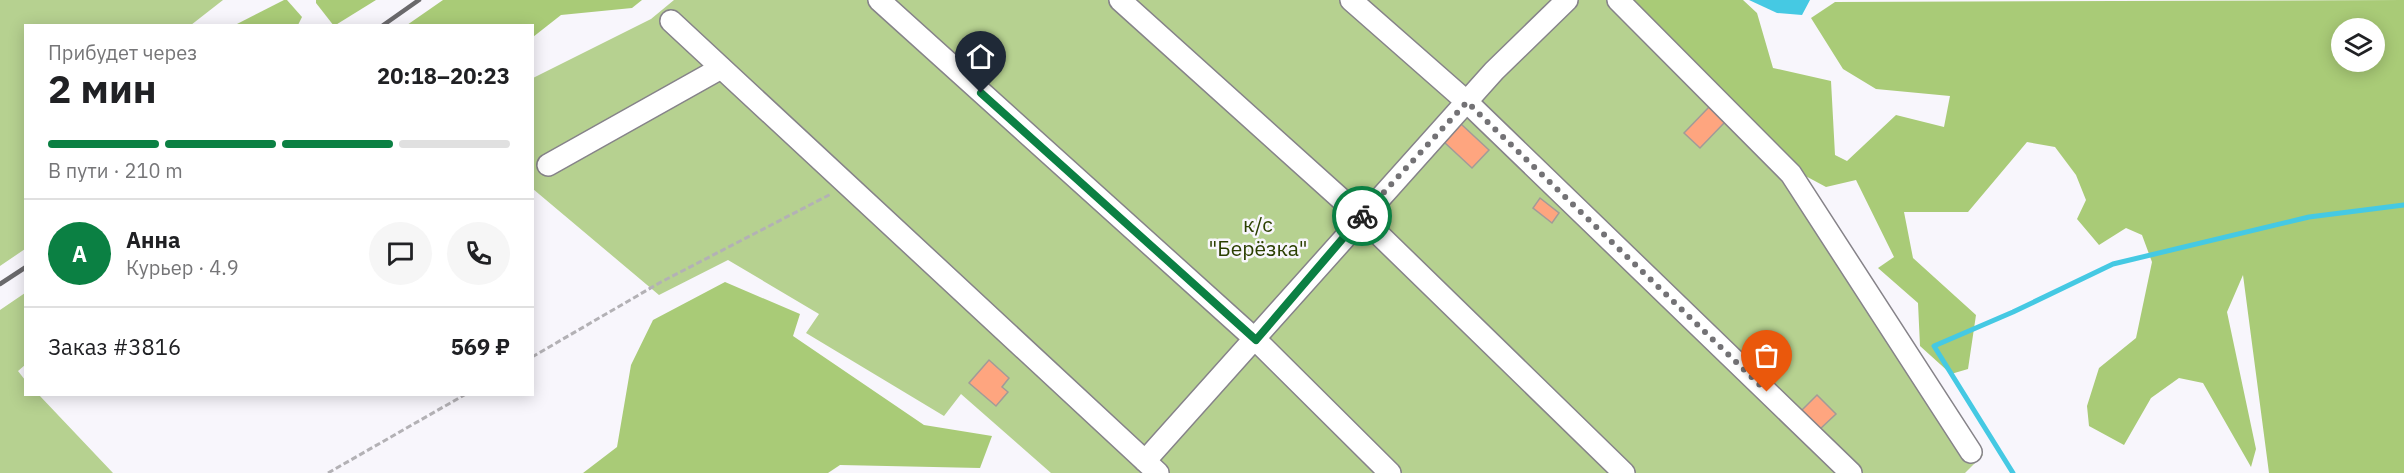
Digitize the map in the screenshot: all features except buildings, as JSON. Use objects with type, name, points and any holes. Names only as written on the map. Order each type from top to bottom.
[{"type":"lane","points":[[879,0],[1256,340],[1390,473]]},
{"type":"lane","points":[[1120,0],[1362,217],[1624,473]]},
{"type":"lane","points":[[1351,0],[1467,102],[1851,473]]},
{"type":"lane","points":[[671,21],[1152,467],[1256,340],[1362,217],[1494,71],[1567,0]]},
{"type":"lane","points":[[1618,0],[1791,174],[1971,452]]},
{"type":"lane","points":[[548,165],[721,68]]},
{"type":"path","points":[[534,356],[661,282],[848,186]]},
{"type":"path","points":[[328,473],[463,396]]},
{"type":"green space","points":[[0,0],[223,0],[192,24],[24,24],[24,250],[0,266]]},
{"type":"green space","points":[[284,0],[287,0],[302,17],[298,24],[237,24]]},
{"type":"green space","points":[[316,0],[376,0],[337,24],[332,24]]},
{"type":"green space","points":[[443,0],[642,0],[632,8],[561,15],[534,36],[534,24],[408,24]]},
{"type":"green space","name":"к/с \"Берёзка\"","points":[[674,0],[1628,0],[1800,173],[1983,455],[1965,473],[1051,473],[961,394],[944,416],[806,333],[819,314],[728,260],[659,295],[534,190],[534,78],[651,19]]},
{"type":"green space","points":[[1628,0],[1743,0],[1757,13],[1773,68],[1831,81],[1835,155],[1847,161],[1896,115],[1944,127],[1950,96],[1876,89],[1843,69],[1811,18],[1835,2],[2404,0],[2404,473],[2269,473],[2243,275],[2227,312],[2256,449],[2251,467],[2203,383],[2179,378],[2151,398],[2124,445],[2089,426],[2087,406],[2099,368],[2136,338],[2152,262],[2142,235],[2126,228],[2099,245],[2077,219],[2086,200],[2076,175],[2055,147],[2027,142],[1968,212],[1904,212],[1913,258],[1976,315],[1968,369],[1951,374],[1920,346],[1918,303],[1878,268],[1894,257],[1856,180],[1826,187],[1800,173]]},
{"type":"green space","points":[[725,282],[800,314],[793,336],[924,425],[992,436],[980,468],[840,465],[828,473],[583,473],[617,447],[631,365],[653,320]]},
{"type":"green space","points":[[24,294],[24,366],[18,371],[24,379],[24,396],[40,396],[113,473],[0,473],[0,310]]},
{"type":"water","points":[[1749,0],[1810,0],[1802,15],[1777,13]]},
{"type":"waterway","points":[[2013,473],[1934,346],[2013,312],[2113,264],[2309,217],[2404,205]]},
{"type":"railway","points":[[385,24],[419,0]]},
{"type":"railway","points":[[0,284],[24,268]]},
{"type":"way so far","points":[[1362,216],[1467,102],[1767,392]]},
{"type":"route","points":[[981,93],[1256,340],[1362,216]]}]
